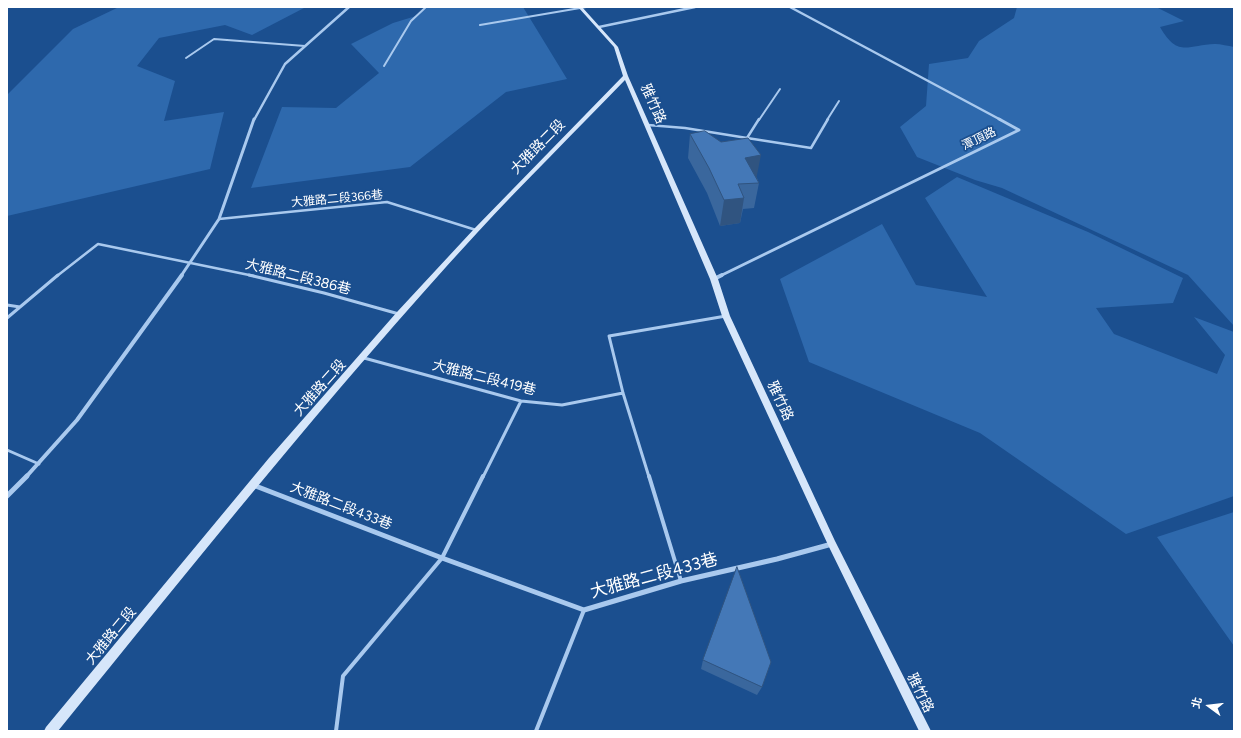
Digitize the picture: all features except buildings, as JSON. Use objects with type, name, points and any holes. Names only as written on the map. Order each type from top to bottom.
[{"type":"main road","name":"雅竹路","points":[[583,7],[616,47],[626,76],[714,279],[726,316],[832,544],[925,731]]},
{"type":"main road","name":"大雅路二段","points":[[50,731],[272,461],[364,358],[400,314],[476,230],[626,76]]},
{"type":"street","points":[[7,496],[39,464],[77,420],[173,288],[219,219],[255,118],[285,64],[349,7]]},
{"type":"street","points":[[599,27],[695,7]]},
{"type":"street","name":"潭頂路","points":[[714,279],[1018,130],[790,7]]},
{"type":"street","name":"大雅路二段433巷","points":[[253,485],[442,558],[584,610],[681,581],[777,559],[832,544]]},
{"type":"lane","points":[[384,66],[411,21],[426,7]]},
{"type":"lane","points":[[480,25],[583,7]]},
{"type":"lane","points":[[186,58],[214,39],[305,46]]},
{"type":"lane","points":[[747,138],[780,89]]},
{"type":"lane","points":[[648,125],[685,128],[811,148],[839,101]]},
{"type":"lane","name":"大雅路二段366巷","points":[[219,219],[387,202],[476,230]]},
{"type":"lane","name":"大雅路二段386巷","points":[[7,318],[98,244],[190,261],[366,304],[400,314]]},
{"type":"lane","points":[[7,305],[20,307]]},
{"type":"lane","points":[[681,581],[623,393],[609,336],[726,316]]},
{"type":"lane","name":"大雅路二段419巷","points":[[364,358],[521,401],[562,405],[623,393]]},
{"type":"lane","points":[[336,731],[343,676],[442,558],[521,401]]},
{"type":"lane","points":[[7,450],[39,464]]},
{"type":"lane","points":[[536,731],[584,610]]},
{"type":"shaded area","points":[[119,7],[304,8],[252,35],[225,25],[159,38],[137,66],[175,81],[164,121],[224,112],[210,169],[7,216],[7,95],[73,29]]},
{"type":"shaded area","points":[[428,7],[523,7],[567,79],[506,92],[410,167],[251,188],[282,107],[336,108],[379,73],[351,44],[393,23],[416,16]]},
{"type":"shaded area","points":[[1017,7],[1156,7],[1184,21],[1160,27],[1172,43],[1184,48],[1215,44],[1234,47],[1234,326],[1188,275],[1002,188],[975,180],[917,157],[900,127],[926,106],[929,64],[968,58],[979,41],[1014,18]]},
{"type":"shaded area","points":[[957,177],[1088,232],[1183,278],[1173,303],[1096,308],[1114,334],[1217,374],[1225,355],[1194,317],[1234,332],[1234,496],[1126,534],[980,433],[809,362],[780,279],[882,224],[916,285],[987,297],[925,198]]},
{"type":"shaded area","points":[[1234,512],[1234,646],[1157,537]]}]
